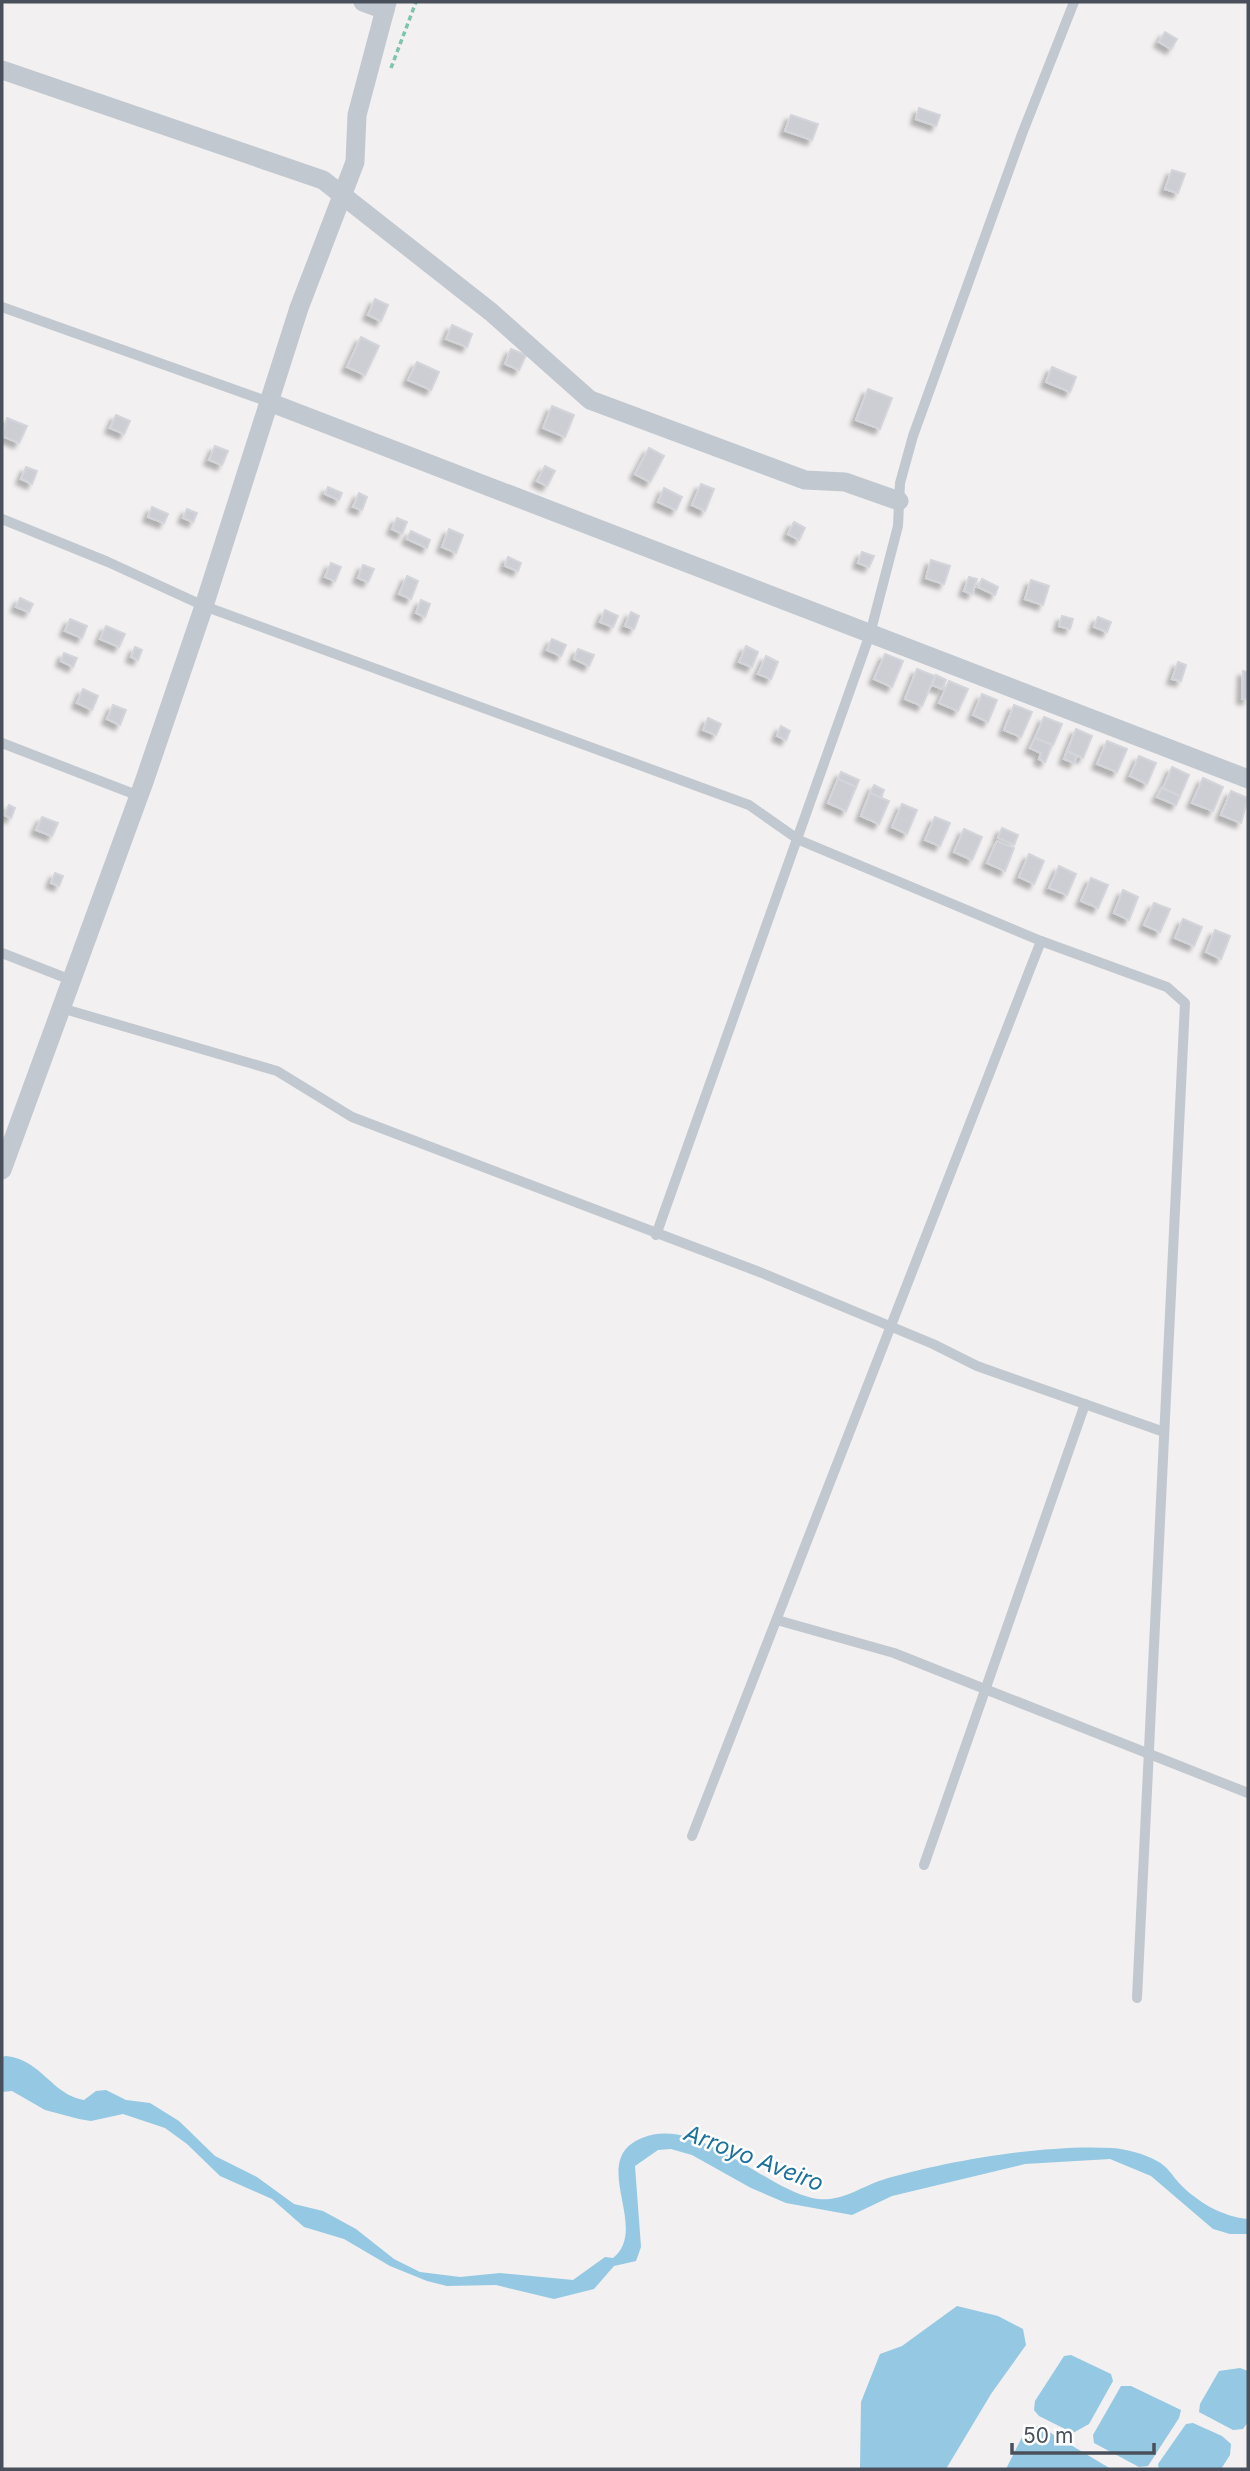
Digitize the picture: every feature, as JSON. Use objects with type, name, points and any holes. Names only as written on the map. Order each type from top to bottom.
[{"type":"street","points":[[2,1170],[139,796],[204,606],[299,308],[355,162],[358,115],[386,6],[363,2]]},
{"type":"street","points":[[2,70],[323,180],[491,312],[590,400],[805,480],[845,482],[899,501]]},
{"type":"street","points":[[269,402],[1248,779]]},
{"type":"lane","points":[[656,1235],[799,840],[870,634],[898,526],[900,483],[913,436],[1022,134],[1074,2]]},
{"type":"lane","points":[[2,307],[269,402]]},
{"type":"lane","points":[[2,519],[108,562],[204,606],[749,805],[799,840],[1041,941],[1167,987],[1185,1003],[1138,1998]]},
{"type":"lane","points":[[2,743],[139,796]]},
{"type":"lane","points":[[692,1836],[1041,941]]},
{"type":"lane","points":[[2,953],[71,980]]},
{"type":"lane","points":[[61,1009],[277,1071],[352,1117],[891,1326],[976,1366],[1164,1432]]},
{"type":"lane","points":[[924,1865],[988,1689],[1085,1404]]},
{"type":"lane","points":[[777,1620],[894,1653],[1149,1751],[1248,1793]]},
{"type":"water","points":[[2,2057],[29,2064],[73,2097],[84,2100],[96,2091],[106,2090],[126,2100],[150,2103],[179,2121],[215,2156],[257,2177],[294,2204],[323,2211],[356,2229],[394,2259],[420,2272],[460,2277],[500,2273],[573,2280],[605,2257],[613,2258],[623,2245],[626,2230],[619,2178],[620,2162],[627,2148],[642,2138],[663,2133],[684,2136],[706,2144],[792,2191],[822,2199],[840,2197],[882,2180],[965,2160],[1027,2151],[1086,2147],[1123,2149],[1161,2163],[1186,2190],[1202,2202],[1229,2215],[1248,2219],[1248,2234],[1230,2234],[1213,2229],[1151,2176],[1110,2159],[1025,2164],[892,2196],[852,2215],[786,2203],[751,2188],[692,2155],[671,2149],[658,2150],[635,2166],[641,2247],[636,2261],[614,2266],[594,2289],[554,2299],[496,2285],[447,2286],[390,2266],[344,2239],[304,2227],[272,2199],[220,2176],[187,2144],[165,2128],[123,2114],[91,2121],[79,2119],[45,2110],[12,2091],[2,2092]]},
{"type":"water","points":[[957,2306],[998,2316],[1023,2329],[1026,2345],[991,2394],[946,2469],[860,2469],[861,2402],[880,2354],[902,2346]]},
{"type":"water","points":[[1071,2355],[1111,2374],[1113,2381],[1089,2424],[1073,2433],[1039,2416],[1034,2410],[1035,2401],[1064,2356]]},
{"type":"water","points":[[1240,2368],[1248,2371],[1248,2422],[1243,2429],[1233,2430],[1199,2412],[1200,2404],[1219,2371]]},
{"type":"water","points":[[1121,2386],[1131,2386],[1181,2410],[1179,2418],[1148,2466],[1139,2467],[1094,2443],[1093,2435]]},
{"type":"water","points":[[1193,2423],[1222,2436],[1231,2444],[1230,2455],[1221,2469],[1159,2469],[1158,2464],[1186,2424]]},
{"type":"water","points":[[1028,2425],[1039,2426],[1111,2469],[1006,2469]]},
{"type":"building","points":[[1165,32],[1177,39],[1171,49],[1159,42]]},
{"type":"building","points":[[919,108],[940,115],[936,126],[916,119]]},
{"type":"building","points":[[791,115],[818,124],[812,140],[785,131]]},
{"type":"building","points":[[1172,170],[1185,174],[1178,193],[1165,189]]},
{"type":"building","points":[[375,299],[388,305],[381,321],[368,315]]},
{"type":"building","points":[[452,325],[472,334],[467,347],[446,339]]},
{"type":"building","points":[[361,337],[379,346],[365,375],[347,367]]},
{"type":"building","points":[[511,349],[526,355],[519,370],[505,364]]},
{"type":"building","points":[[417,362],[439,372],[431,390],[408,380]]},
{"type":"building","points":[[1052,367],[1076,377],[1070,392],[1046,382]]},
{"type":"building","points":[[868,389],[892,398],[880,429],[856,420]]},
{"type":"building","points":[[552,406],[574,415],[565,437],[543,428]]},
{"type":"building","points":[[116,415],[130,421],[124,434],[110,428]]},
{"type":"building","points":[[7,418],[27,426],[19,443],[2,436]]},
{"type":"building","points":[[215,446],[228,451],[222,465],[209,460]]},
{"type":"building","points":[[649,448],[664,456],[650,482],[635,474]]},
{"type":"building","points":[[545,466],[555,471],[547,486],[537,481]]},
{"type":"building","points":[[26,467],[37,471],[32,484],[21,479]]},
{"type":"building","points":[[701,484],[714,489],[705,511],[692,505]]},
{"type":"building","points":[[328,487],[342,493],[339,500],[325,494]]},
{"type":"building","points":[[664,488],[682,497],[676,510],[658,502]]},
{"type":"building","points":[[359,493],[367,497],[362,510],[353,507]]},
{"type":"building","points":[[152,507],[168,514],[164,523],[148,517]]},
{"type":"building","points":[[187,509],[197,513],[193,522],[183,518]]},
{"type":"building","points":[[397,518],[407,522],[402,534],[392,529]]},
{"type":"building","points":[[794,522],[805,528],[799,540],[788,534]]},
{"type":"building","points":[[449,529],[463,535],[456,553],[442,547]]},
{"type":"building","points":[[411,531],[430,540],[427,548],[407,539]]},
{"type":"building","points":[[862,552],[874,556],[869,567],[858,563]]},
{"type":"building","points":[[508,557],[521,563],[518,571],[505,566]]},
{"type":"building","points":[[931,560],[950,566],[944,584],[926,578]]},
{"type":"building","points":[[331,563],[341,567],[335,581],[325,577]]},
{"type":"building","points":[[363,565],[374,569],[368,582],[358,578]]},
{"type":"building","points":[[407,576],[418,581],[411,599],[399,594]]},
{"type":"building","points":[[969,577],[977,579],[972,594],[964,591]]},
{"type":"building","points":[[982,579],[998,587],[995,595],[978,587]]},
{"type":"building","points":[[1031,580],[1049,586],[1043,605],[1025,599]]},
{"type":"building","points":[[20,598],[33,604],[29,612],[16,607]]},
{"type":"building","points":[[421,600],[430,604],[425,617],[416,613]]},
{"type":"building","points":[[605,610],[618,616],[613,627],[600,622]]},
{"type":"building","points":[[631,612],[639,616],[634,629],[625,626]]},
{"type":"building","points":[[1062,616],[1073,619],[1070,629],[1059,626]]},
{"type":"building","points":[[1098,617],[1111,622],[1107,632],[1094,627]]},
{"type":"building","points":[[70,619],[87,626],[82,638],[65,631]]},
{"type":"building","points":[[106,626],[125,634],[119,647],[100,639]]},
{"type":"building","points":[[552,639],[566,645],[561,656],[547,650]]},
{"type":"building","points":[[746,646],[758,652],[752,667],[739,662]]},
{"type":"building","points":[[135,647],[142,650],[138,660],[131,657]]},
{"type":"building","points":[[578,649],[594,655],[589,666],[574,659]]},
{"type":"building","points":[[64,653],[77,658],[73,667],[61,661]]},
{"type":"building","points":[[885,654],[903,661],[892,687],[874,679]]},
{"type":"building","points":[[766,656],[778,662],[771,679],[758,674]]},
{"type":"building","points":[[1178,662],[1186,665],[1181,681],[1172,679]]},
{"type":"building","points":[[917,669],[935,676],[922,706],[905,699]]},
{"type":"building","points":[[1243,671],[1248,672],[1248,699],[1242,699]]},
{"type":"building","points":[[936,675],[946,680],[942,689],[932,685]]},
{"type":"building","points":[[949,681],[968,689],[958,711],[939,703]]},
{"type":"building","points":[[83,689],[98,696],[92,710],[77,703]]},
{"type":"building","points":[[982,694],[997,700],[988,722],[973,715]]},
{"type":"building","points":[[113,705],[126,710],[120,725],[107,719]]},
{"type":"building","points":[[1014,705],[1032,712],[1021,737],[1004,730]]},
{"type":"building","points":[[1044,717],[1062,724],[1053,745],[1035,738]]},
{"type":"building","points":[[708,718],[721,724],[716,735],[703,730]]},
{"type":"building","points":[[781,726],[790,731],[786,740],[777,736]]},
{"type":"building","points":[[1076,729],[1092,736],[1083,758],[1067,751]]},
{"type":"building","points":[[1035,738],[1052,745],[1045,762],[1039,759],[1041,753],[1030,748]]},
{"type":"building","points":[[1107,741],[1127,749],[1117,772],[1097,764]]},
{"type":"building","points":[[1067,751],[1077,756],[1074,763],[1064,759]]},
{"type":"building","points":[[1139,756],[1156,763],[1147,784],[1130,776]]},
{"type":"building","points":[[1172,767],[1189,775],[1180,796],[1163,788]]},
{"type":"building","points":[[841,772],[859,780],[856,787],[838,779]]},
{"type":"building","points":[[1203,778],[1223,787],[1213,811],[1192,803]]},
{"type":"building","points":[[838,779],[856,787],[846,811],[828,803]]},
{"type":"building","points":[[874,785],[884,790],[881,798],[870,793]]},
{"type":"building","points":[[1162,788],[1180,796],[1176,805],[1157,797]]},
{"type":"building","points":[[1231,791],[1248,798],[1241,823],[1221,815]]},
{"type":"building","points":[[870,793],[889,801],[879,824],[861,816]]},
{"type":"building","points":[[902,804],[917,810],[907,834],[892,827]]},
{"type":"building","points":[[9,805],[15,808],[11,818],[4,815]]},
{"type":"building","points":[[42,817],[58,823],[52,836],[36,830]]},
{"type":"building","points":[[935,817],[950,823],[940,846],[925,840]]},
{"type":"building","points":[[1002,828],[1018,835],[1014,845],[998,838]]},
{"type":"building","points":[[964,829],[982,837],[972,860],[954,852]]},
{"type":"building","points":[[997,841],[1014,848],[1005,871],[987,863]]},
{"type":"building","points":[[1029,854],[1044,861],[1034,884],[1019,877]]},
{"type":"building","points":[[1059,866],[1076,874],[1067,895],[1049,888]]},
{"type":"building","points":[[55,873],[63,876],[59,886],[51,883]]},
{"type":"building","points":[[1091,878],[1108,885],[1098,908],[1081,901]]},
{"type":"building","points":[[1123,890],[1138,897],[1129,920],[1114,913]]},
{"type":"building","points":[[1154,903],[1170,909],[1160,932],[1144,925]]},
{"type":"building","points":[[1183,919],[1202,927],[1194,946],[1175,938]]},
{"type":"building","points":[[1215,930],[1230,936],[1221,959],[1206,952]]},
{"type":"water label","name":"Arroyo Aveiro","points":[[754,2158]]}]
